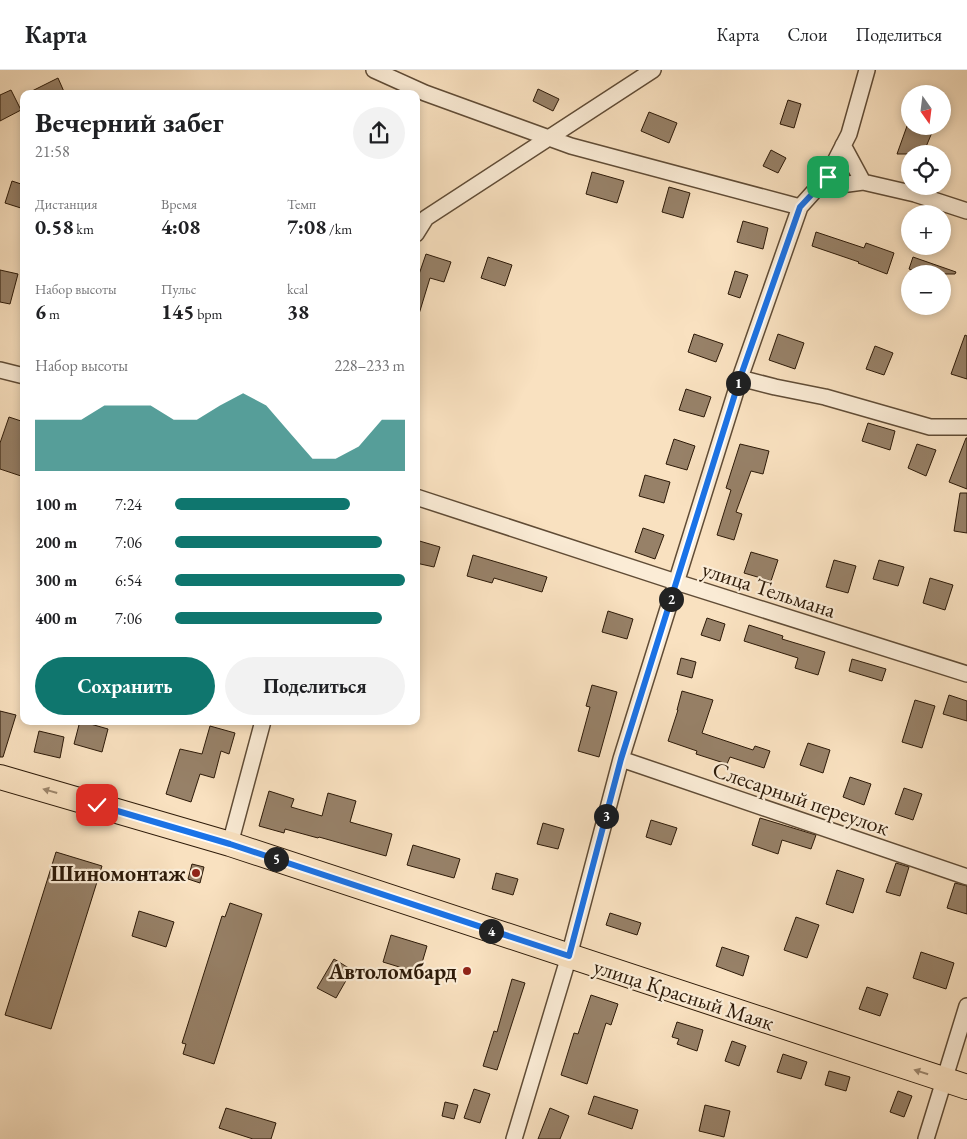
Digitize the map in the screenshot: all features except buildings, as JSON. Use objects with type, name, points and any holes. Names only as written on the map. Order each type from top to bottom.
[{"type":"main road","name":"улица Красный Маяк","points":[[0,776],[230,844],[967,1087]]},
{"type":"street","points":[[374,70],[417,90]]},
{"type":"street","points":[[420,228],[426,218],[653,70]]},
{"type":"street","points":[[514,1139],[569,956],[621,759],[740,378],[800,207],[828,177],[849,134],[867,70]]},
{"type":"street","points":[[420,91],[571,146],[800,207]]},
{"type":"street","points":[[843,145],[863,182]]},
{"type":"street","points":[[818,188],[863,182],[915,194],[967,211]]},
{"type":"street","points":[[0,370],[20,375]]},
{"type":"street","points":[[740,378],[775,388],[825,396],[930,427],[967,428]]},
{"type":"street","name":"улица Тельмана","points":[[420,498],[967,674]]},
{"type":"street","points":[[230,844],[261,725]]},
{"type":"street","name":"Слесарный переулок","points":[[621,759],[967,877]]},
{"type":"street","points":[[926,1139],[967,1006]]},
{"type":"place","name":"Шиномонтаж","points":[[196,873]]},
{"type":"place","name":"Автоломбард","points":[[467,971]]},
{"type":"route","points":[[97,805],[230,844],[569,956],[621,759],[740,378],[800,207],[828,177]]}]
